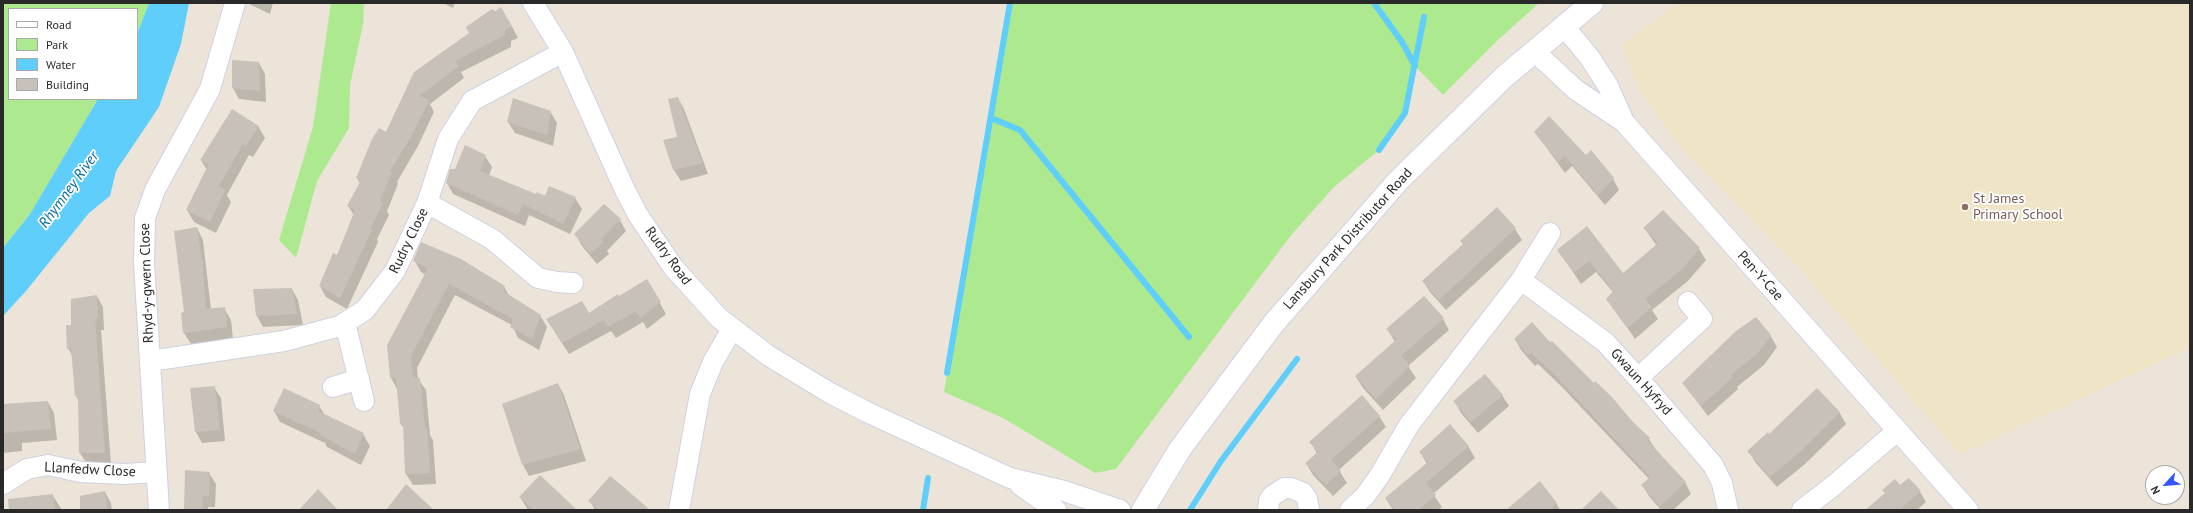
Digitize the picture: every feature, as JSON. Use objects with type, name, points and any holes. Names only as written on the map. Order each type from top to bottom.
[{"type":"street","name":"Rhyd-y-gwern Close","points":[[159,510],[144,263],[145,218],[155,190],[210,89],[235,3]]},
{"type":"street","name":"Rudry Road","points":[[533,3],[563,52],[624,188],[638,215],[657,244],[690,287],[719,318],[769,356],[830,392],[876,416],[1010,478]]},
{"type":"street","name":"Lansbury Park Distributor Road","points":[[1143,510],[1180,449],[1274,323],[1398,181],[1504,77],[1592,3]]},
{"type":"street","name":"Pen-Y-Cae","points":[[1564,26],[1590,58],[1608,86],[1624,122]]},
{"type":"street","name":"Rudry Close","points":[[150,361],[284,341],[340,326],[365,310],[395,272],[427,203],[448,139],[472,101],[563,52]]},
{"type":"street","name":"Pen-Y-Cae","points":[[1534,52],[1581,94],[1624,122],[1968,510]]},
{"type":"street","points":[[427,203],[492,240],[538,278],[557,282],[573,283]]},
{"type":"street","points":[[1350,510],[1365,496],[1380,475],[1409,425],[1521,280],[1550,233]]},
{"type":"street","name":"Gwaun Hyfryd","points":[[1521,280],[1605,342],[1638,378],[1713,465],[1722,483],[1728,510]]},
{"type":"street","points":[[1638,378],[1702,318],[1688,302]]},
{"type":"street","points":[[344,323],[364,401]]},
{"type":"street","points":[[679,510],[700,394],[713,362],[732,329]]},
{"type":"street","points":[[333,387],[359,379]]},
{"type":"street","points":[[1802,510],[1834,486],[1897,431]]},
{"type":"street","name":"Llanfedw Close","points":[[3,484],[27,469],[48,465],[81,472],[124,474],[157,472]]},
{"type":"street","points":[[1010,478],[1056,510]]},
{"type":"street","points":[[1010,478],[1064,491],[1120,510]]},
{"type":"street","points":[[1268,510],[1269,501],[1272,496],[1284,488],[1290,488],[1303,493],[1307,499],[1309,510]]},
{"type":"shaded area","name":"St James Primary School","points":[[1678,3],[2190,3],[2190,348],[1960,454],[1798,267],[1681,147],[1638,88],[1622,45]]},
{"type":"green space","points":[[3,3],[149,3],[138,31],[138,8],[8,8],[8,100],[97,100],[30,214],[3,248]]},
{"type":"green space","points":[[331,3],[364,3],[363,24],[350,85],[349,128],[317,181],[296,258],[279,240],[313,127]]},
{"type":"green space","points":[[1010,3],[1539,3],[1498,40],[1443,95],[1415,66],[1405,113],[1379,150],[1334,187],[1292,234],[1116,469],[1095,473],[1003,418],[944,392]]},
{"type":"water","name":"Rhymney River","points":[[149,3],[189,3],[181,44],[159,107],[116,171],[110,196],[89,213],[26,291],[3,316],[3,248],[30,214],[97,100],[138,100],[138,31]]},
{"type":"building","points":[[501,7],[512,27],[505,29],[505,35],[455,61],[459,66],[419,96],[429,100],[412,135],[390,171],[392,172],[380,201],[383,203],[340,298],[319,286],[333,253],[337,255],[355,210],[347,206],[361,180],[356,178],[372,139],[379,128],[386,132],[414,72],[469,33],[466,27],[492,9],[495,11]]},
{"type":"building","points":[[232,60],[259,62],[260,91],[232,88]]},
{"type":"building","points":[[678,97],[702,163],[673,170],[663,140],[677,137],[668,99]]},
{"type":"building","points":[[513,98],[551,111],[547,135],[507,122]]},
{"type":"building","points":[[232,109],[259,126],[246,146],[243,144],[219,186],[225,190],[210,222],[186,210],[208,165],[200,160]]},
{"type":"building","points":[[1549,116],[1586,155],[1591,150],[1614,178],[1598,195],[1565,156],[1558,162],[1534,132]]},
{"type":"building","points":[[465,145],[486,155],[480,171],[536,194],[537,192],[545,196],[549,186],[576,197],[563,224],[523,204],[518,215],[446,183],[450,169],[455,169]]},
{"type":"building","points":[[604,204],[621,219],[601,239],[603,243],[590,253],[574,234]]},
{"type":"building","points":[[1497,207],[1516,228],[1439,300],[1422,281],[1463,244],[1460,241]]},
{"type":"building","points":[[1663,210],[1700,248],[1682,269],[1645,299],[1652,307],[1627,328],[1606,299],[1613,291],[1589,261],[1574,273],[1557,250],[1587,226],[1623,273],[1658,243],[1643,228]]},
{"type":"building","points":[[197,227],[203,268],[206,309],[225,307],[227,327],[183,333],[181,313],[184,312],[174,231]]},
{"type":"building","points":[[421,242],[461,259],[505,286],[503,291],[541,315],[532,339],[510,327],[513,319],[449,284],[411,356],[413,378],[420,378],[425,428],[427,428],[430,473],[405,474],[403,424],[400,424],[396,377],[390,378],[387,345],[428,268],[413,261]]},
{"type":"building","points":[[647,279],[661,302],[640,318],[636,311],[608,327],[604,320],[562,343],[546,319],[582,301],[589,313],[618,294],[619,296]]},
{"type":"building","points":[[292,288],[297,314],[256,316],[253,289]]},
{"type":"building","points":[[97,295],[98,318],[95,319],[105,453],[79,453],[78,396],[75,396],[71,348],[67,349],[66,325],[71,325],[71,299]]},
{"type":"building","points":[[1424,296],[1444,318],[1401,356],[1410,366],[1376,399],[1355,376],[1396,340],[1386,329]]},
{"type":"building","points":[[1756,317],[1771,335],[1758,353],[1731,375],[1733,377],[1701,406],[1682,383],[1736,331]]},
{"type":"building","points":[[1532,322],[1550,342],[1552,341],[1594,383],[1595,381],[1611,396],[1633,422],[1650,438],[1648,441],[1686,482],[1660,506],[1641,485],[1650,477],[1554,374],[1531,353],[1528,355],[1514,339]]},
{"type":"building","points":[[1485,374],[1503,395],[1471,422],[1453,401]]},
{"type":"building","points":[[558,383],[580,449],[522,465],[502,404]]},
{"type":"building","points":[[215,386],[220,430],[195,432],[190,388]]},
{"type":"building","points":[[284,388],[320,405],[318,411],[364,433],[355,454],[320,435],[321,433],[273,411]]},
{"type":"building","points":[[1817,388],[1840,412],[1799,453],[1770,477],[1747,451],[1768,432],[1769,434]]},
{"type":"building","points":[[1362,395],[1380,416],[1331,460],[1341,471],[1326,485],[1305,463],[1318,452],[1309,442]]},
{"type":"building","points":[[48,401],[51,429],[3,433],[3,404]]},
{"type":"building","points":[[1450,424],[1469,446],[1426,483],[1436,495],[1418,510],[1395,510],[1385,498],[1428,462],[1419,452]]},
{"type":"building","points":[[185,470],[210,472],[209,496],[202,496],[203,510],[184,510]]},
{"type":"building","points":[[540,475],[577,510],[534,510],[519,497]]},
{"type":"building","points":[[610,476],[650,510],[599,510],[588,501]]},
{"type":"building","points":[[1909,478],[1921,491],[1899,510],[1865,510],[1885,493],[1882,490],[1895,479],[1900,485]]},
{"type":"building","points":[[1540,481],[1557,503],[1549,510],[1506,510]]},
{"type":"building","points":[[406,484],[434,510],[386,510]]},
{"type":"building","points":[[318,489],[338,510],[299,510]]},
{"type":"building","points":[[105,491],[107,510],[80,510],[80,496]]},
{"type":"building","points":[[1601,491],[1619,510],[1581,510]]},
{"type":"building","points":[[53,494],[55,510],[9,510],[8,499]]},
{"type":"waterway","points":[[947,373],[1010,3]]},
{"type":"waterway","points":[[1374,3],[1402,42],[1415,66]]},
{"type":"waterway","points":[[1379,150],[1405,113],[1424,17]]},
{"type":"waterway","points":[[991,118],[1020,130],[1189,337]]},
{"type":"waterway","points":[[1190,510],[1221,461],[1297,359]]},
{"type":"waterway","points":[[923,510],[928,478]]},
{"type":"place","name":"St James Primary School","points":[[1965,207]]}]
